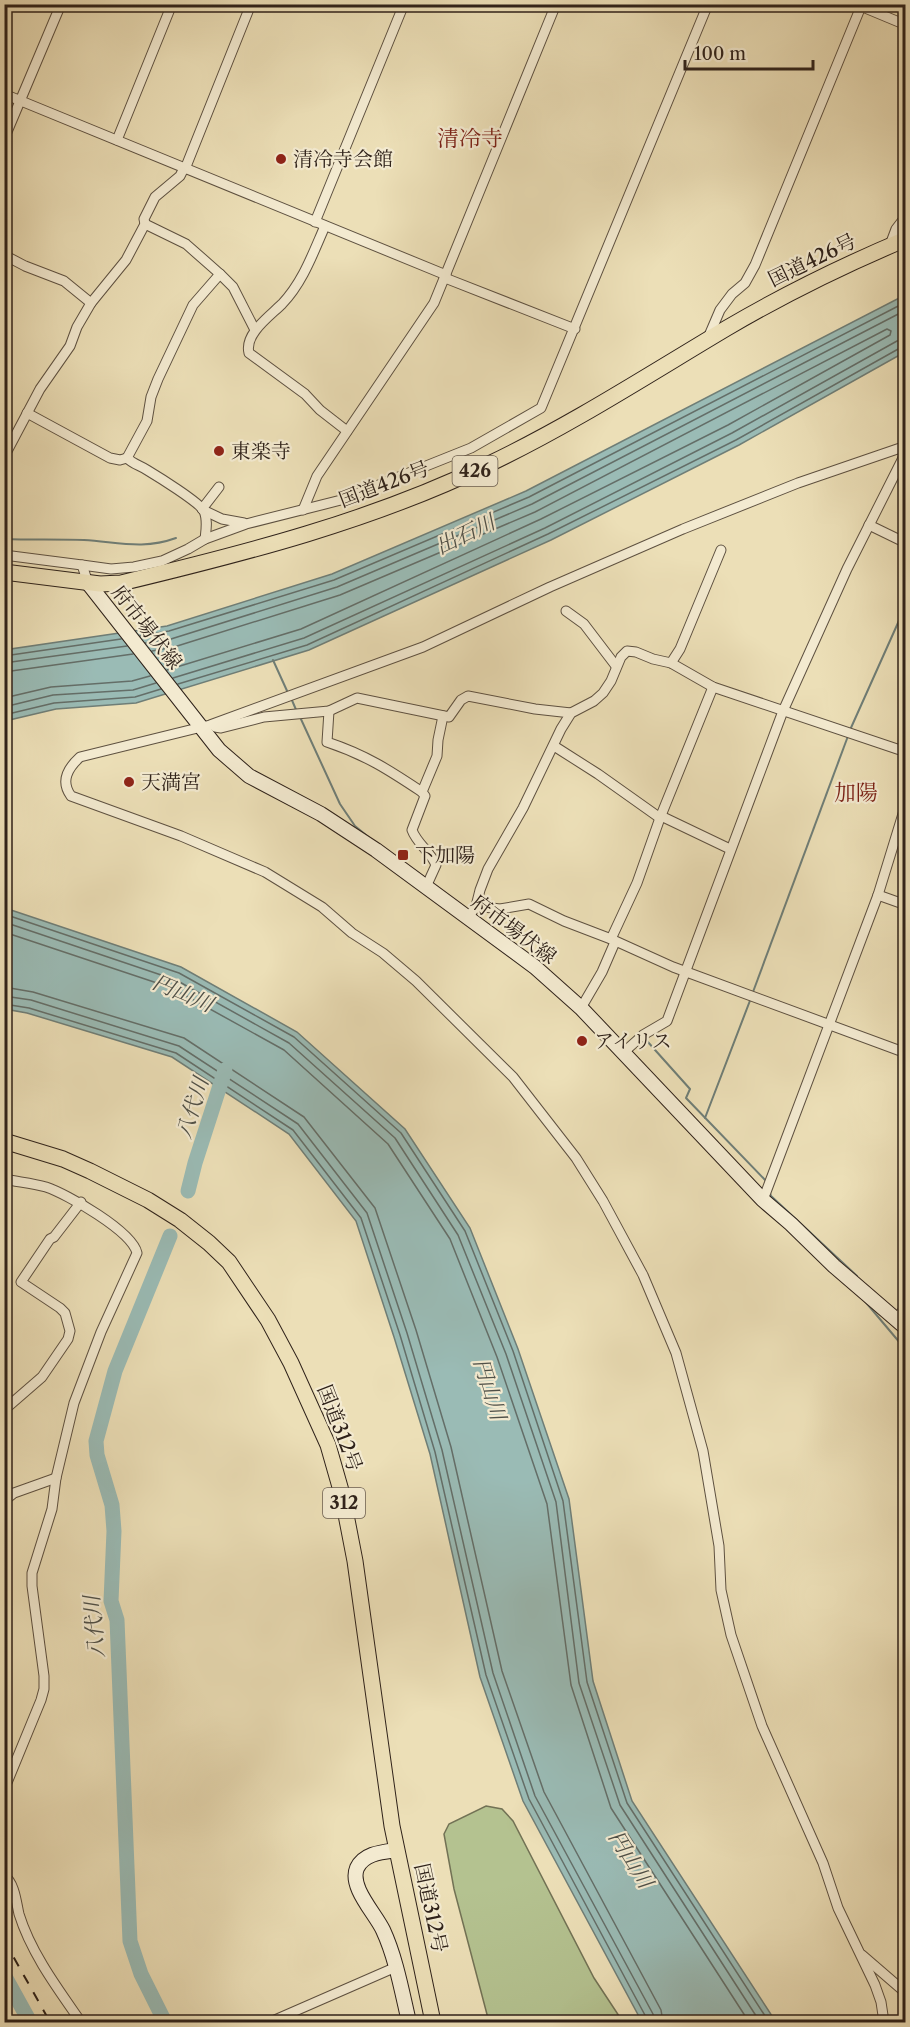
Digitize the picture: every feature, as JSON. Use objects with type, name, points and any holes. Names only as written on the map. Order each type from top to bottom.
[{"type":"highway","name":"国道426号","points":[[4,572],[88,583],[121,583],[210,562],[375,512],[477,470],[516,451],[829,272],[906,239]]},
{"type":"highway","name":"国道312号","points":[[4,1141],[63,1159],[90,1171],[148,1200],[180,1220],[209,1243],[229,1262],[268,1320],[313,1410],[328,1445],[342,1494],[356,1561],[392,1826],[433,2022]]},
{"type":"main road","name":"府市場伏線","points":[[88,583],[201,724],[219,750],[249,776],[321,814],[376,850],[426,887],[472,912],[581,1008],[763,1200],[834,1266],[902,1324]]},
{"type":"main road","points":[[397,1850],[374,1854],[364,1859],[357,1868],[355,1880],[359,1891],[383,1929],[396,1967],[409,2022]]},
{"type":"street","points":[[4,139],[62,4]]},
{"type":"street","points":[[117,140],[172,4]]},
{"type":"street","points":[[4,457],[40,389],[70,346],[76,327],[91,303],[126,260],[145,224],[144,219],[155,197],[180,176],[251,4]]},
{"type":"street","points":[[315,222],[404,4]]},
{"type":"street","points":[[303,510],[317,476],[434,303],[555,4]]},
{"type":"street","points":[[4,555],[111,569],[162,561],[205,539],[246,524],[358,494],[471,448],[541,408],[708,4]]},
{"type":"street","points":[[707,340],[720,310],[732,294],[745,283],[755,265],[860,5],[906,24]]},
{"type":"street","points":[[4,94],[575,329]]},
{"type":"street","points":[[890,245],[896,229],[906,216]]},
{"type":"street","points":[[145,224],[186,244],[234,287],[255,330]]},
{"type":"street","points":[[325,226],[300,282],[283,303],[255,330],[248,349],[249,353],[305,394],[320,410],[347,431]]},
{"type":"street","points":[[4,255],[64,281],[91,303]]},
{"type":"street","points":[[27,413],[110,458],[120,460],[127,458],[147,421],[151,397],[158,379],[193,305],[220,274]]},
{"type":"street","points":[[884,2022],[881,2002],[838,1908],[823,1863],[762,1726],[731,1635],[721,1590],[719,1546],[703,1451],[676,1353],[643,1275],[603,1201],[576,1158],[513,1077],[416,981],[383,952],[352,933],[322,907],[266,872],[181,836],[71,796],[66,790],[69,766],[80,757],[201,724],[423,647],[549,587],[682,529],[798,483],[906,446]]},
{"type":"street","points":[[624,1052],[643,1035],[667,1021],[783,711],[869,525],[903,458],[906,457]]},
{"type":"street","points":[[127,458],[131,463],[146,469],[202,510],[222,519],[246,524]]},
{"type":"street","points":[[202,510],[219,487]]},
{"type":"street","points":[[202,510],[207,524],[205,539]]},
{"type":"street","points":[[869,525],[906,543]]},
{"type":"street","points":[[671,663],[680,648],[721,550]]},
{"type":"street","points":[[82,565],[88,583]]},
{"type":"street","points":[[566,611],[584,624],[616,666]]},
{"type":"street","points":[[201,724],[221,728],[264,717],[329,711],[357,698],[443,717],[449,717],[461,700],[468,696],[535,709],[571,713],[594,701],[603,693],[621,657],[627,651],[671,663],[713,687],[906,752]]},
{"type":"street","points":[[581,1008],[602,972],[660,817],[713,687]]},
{"type":"street","points":[[329,711],[327,742],[355,751],[373,760],[423,792]]},
{"type":"street","points":[[571,713],[523,808],[488,869],[472,912],[529,904],[673,967],[906,1053]]},
{"type":"street","points":[[426,887],[436,865],[412,830],[437,756],[443,717]]},
{"type":"street","points":[[554,746],[660,817],[730,849]]},
{"type":"street","points":[[763,1200],[878,895],[906,804]]},
{"type":"street","points":[[878,895],[906,905]]},
{"type":"street","points":[[4,1179],[45,1187],[81,1202],[128,1239],[137,1254],[101,1332],[75,1403],[56,1478],[52,1509],[32,1573],[44,1689],[4,1790]]},
{"type":"street","points":[[4,1410],[42,1377],[68,1339],[70,1332],[68,1323],[60,1308],[21,1282],[50,1239],[54,1238],[81,1202]]},
{"type":"street","points":[[902,1324],[906,1303]]},
{"type":"street","points":[[4,1501],[14,1493],[56,1478]]},
{"type":"street","points":[[4,1875],[9,1879],[20,1916],[34,1948],[81,2022]]},
{"type":"street","points":[[861,1954],[906,1993]]},
{"type":"street","points":[[270,2022],[396,1967]]},
{"type":"green space","points":[[486,1806],[502,1809],[513,1821],[594,1978],[623,2022],[489,2022],[454,1889],[444,1834],[449,1824]]},
{"type":"water","name":"出石川","points":[[905,295],[905,352],[739,445],[551,540],[309,650],[136,703],[56,709],[5,721],[4,650],[167,626],[332,574],[526,491]]},
{"type":"water","name":"円山川","points":[[5,908],[181,967],[297,1032],[405,1129],[470,1228],[518,1349],[569,1499],[593,1681],[632,1801],[776,2022],[642,2022],[523,1801],[480,1677],[430,1454],[356,1221],[289,1134],[172,1057],[27,1013],[5,1009]]},
{"type":"waterway","points":[[4,539],[152,544],[176,538]]},
{"type":"waterway","points":[[850,730],[906,605]]},
{"type":"waterway","points":[[273,660],[288,693]]},
{"type":"waterway","points":[[291,698],[297,712]]},
{"type":"waterway","points":[[300,717],[340,804],[355,826],[372,840]]},
{"type":"waterway","points":[[753,992],[848,736]]},
{"type":"waterway","points":[[705,1118],[751,998]]},
{"type":"waterway","points":[[641,1042],[647,1041],[690,1089],[686,1098],[767,1182]]},
{"type":"waterway","name":"八代川","points":[[188,1191],[225,1070]]},
{"type":"waterway","points":[[769,1190],[771,1196],[857,1276]]},
{"type":"waterway","name":"八代川","points":[[165,2022],[141,1974],[130,1941],[117,1620],[111,1601],[114,1531],[112,1505],[97,1455],[96,1441],[115,1371],[170,1236]]},
{"type":"waterway","points":[[863,1299],[906,1350]]},
{"type":"waterway","points":[[4,1975],[30,2022]]},
{"type":"railway","points":[[4,1940],[50,2022]]},
{"type":"place","name":"清冷寺会館","points":[[281,159]]},
{"type":"place","name":"東楽寺","points":[[219,451]]},
{"type":"place","name":"天満宮","points":[[129,782]]},
{"type":"place","name":"下加陽","points":[[403,855]]},
{"type":"place","name":"アイリス","points":[[582,1041]]},
{"type":"district","name":"清冷寺","points":[[470,138]]},
{"type":"district","name":"加陽","points":[[856,792]]}]
